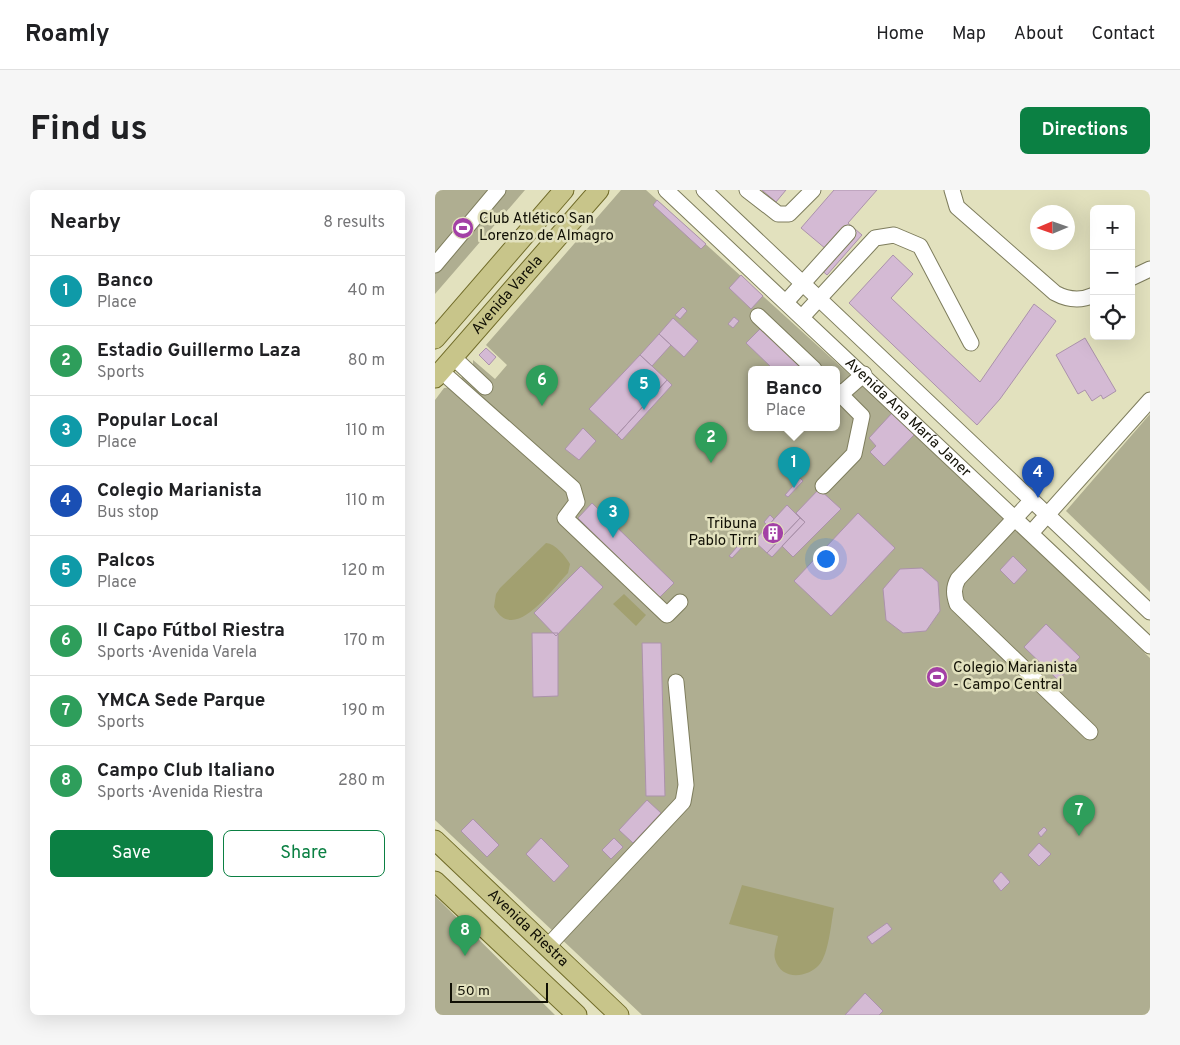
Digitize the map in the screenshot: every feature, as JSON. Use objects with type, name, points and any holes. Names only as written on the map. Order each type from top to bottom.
[{"type":"main road","name":"Avenida Varela","points":[[435,339],[564,190]]},
{"type":"main road","name":"Avenida Varela","points":[[443,369],[599,190]]},
{"type":"main road","name":"Avenida Riestra","points":[[435,840],[619,1015]]},
{"type":"main road","name":"Avenida Riestra","points":[[435,881],[577,1015]]},
{"type":"street","points":[[435,264],[498,190]]},
{"type":"street","name":"Avenida Ana María Janer","points":[[666,190],[864,374],[1150,646]]},
{"type":"street","name":"Avenida Ana María Janer","points":[[704,190],[1150,612]]},
{"type":"street","points":[[747,190],[778,214],[789,214],[813,190]]},
{"type":"street","points":[[953,190],[957,207],[1055,293],[1064,298],[1077,299],[1090,296]]},
{"type":"street","points":[[786,302],[848,233]]},
{"type":"street","points":[[802,317],[875,238],[894,235],[920,246],[971,343]]},
{"type":"street","points":[[1135,276],[1150,269]]},
{"type":"street","points":[[758,316],[811,366]]},
{"type":"street","points":[[443,369],[485,387]]},
{"type":"street","points":[[443,369],[573,488],[577,502],[565,518],[667,615],[680,602]]},
{"type":"street","points":[[840,392],[864,374]]},
{"type":"street","points":[[823,486],[854,454],[862,416],[840,395]]},
{"type":"street","points":[[1031,533],[1150,400]]},
{"type":"street","points":[[917,425],[931,426],[935,423],[939,412]]},
{"type":"street","points":[[1033,500],[958,579],[954,586],[957,604],[1090,732]]},
{"type":"street","points":[[547,946],[683,802],[686,785],[676,682]]},
{"type":"green space","name":"Club Atlético San Lorenzo de Almagro","points":[[435,190],[525,190],[435,294]]},
{"type":"green space","points":[[621,190],[646,190],[915,434],[1150,658],[1150,1015],[642,1015],[435,820],[435,400],[444,388],[453,387],[473,365],[473,360],[495,379],[507,365],[486,345]]},
{"type":"green space","points":[[1150,414],[1150,592],[1066,511]]},
{"type":"green space","points":[[435,896],[555,1015],[435,1015]]},
{"type":"shaded area","points":[[546,543],[557,548],[566,557],[570,564],[568,573],[533,610],[522,617],[512,620],[502,617],[494,607],[496,594]]},
{"type":"shaded area","points":[[624,594],[646,615],[636,626],[613,604]]},
{"type":"shaded area","points":[[742,885],[834,908],[827,946],[819,965],[808,973],[801,975],[788,974],[778,966],[775,959],[778,936],[729,924]]},
{"type":"building","points":[[762,190],[786,190],[776,202]]},
{"type":"building","points":[[834,190],[877,190],[848,223],[862,235],[827,275],[814,263],[826,249],[801,228]]},
{"type":"building","points":[[657,200],[706,244],[701,249],[653,205]]},
{"type":"building","points":[[893,255],[913,274],[891,298],[980,382],[1034,304],[1056,321],[1000,399],[977,425],[849,303]]},
{"type":"building","points":[[741,275],[763,296],[751,309],[729,288]]},
{"type":"building","points":[[683,307],[687,311],[680,319],[675,315]]},
{"type":"building","points":[[734,317],[739,321],[733,328],[728,324]]},
{"type":"building","points":[[673,318],[698,341],[684,357],[659,334]]},
{"type":"building","points":[[761,328],[800,366],[770,366],[746,343]]},
{"type":"building","points":[[659,334],[671,345],[652,366],[640,355]]},
{"type":"building","points":[[1085,338],[1116,391],[1103,399],[1101,395],[1092,401],[1085,390],[1078,394],[1056,355]]},
{"type":"building","points":[[486,348],[496,357],[489,365],[479,355]]},
{"type":"building","points":[[640,355],[667,380],[617,435],[589,409]]},
{"type":"building","points":[[667,380],[672,385],[622,440],[617,435]]},
{"type":"building","points":[[892,413],[915,434],[884,466],[870,452],[876,446],[869,438]]},
{"type":"building","points":[[583,428],[596,441],[579,460],[565,449]]},
{"type":"building","points":[[800,478],[803,481],[788,497],[785,495]]},
{"type":"building","points":[[819,489],[841,509],[793,557],[782,546],[805,522],[796,513]]},
{"type":"building","points":[[592,503],[674,583],[659,598],[578,518]]},
{"type":"building","name":"Tribuna Pablo Tirri","points":[[787,505],[800,518],[767,553],[754,541]]},
{"type":"building","points":[[858,513],[895,548],[831,616],[794,581]]},
{"type":"building","points":[[770,515],[774,519],[768,526],[764,522]]},
{"type":"building","points":[[800,518],[805,522],[772,557],[767,553]]},
{"type":"building","points":[[744,539],[747,542],[732,558],[729,556]]},
{"type":"building","points":[[1013,556],[1027,570],[1014,584],[1000,570]]},
{"type":"building","points":[[581,566],[603,587],[556,636],[534,613]]},
{"type":"building","points":[[922,568],[938,582],[940,611],[926,631],[903,633],[886,620],[883,589],[900,569]]},
{"type":"building","points":[[1046,624],[1080,657],[1058,680],[1024,647]]},
{"type":"building","points":[[532,633],[558,633],[558,696],[533,697]]},
{"type":"building","points":[[642,643],[661,643],[665,796],[646,796]]},
{"type":"building","points":[[647,800],[661,813],[633,843],[619,830]]},
{"type":"building","points":[[473,819],[499,845],[487,857],[461,831]]},
{"type":"building","points":[[1044,827],[1047,830],[1041,837],[1038,833]]},
{"type":"building","points":[[541,838],[569,866],[554,882],[526,854]]},
{"type":"building","points":[[614,838],[623,847],[611,859],[602,850]]},
{"type":"building","points":[[1039,843],[1051,854],[1039,866],[1028,855]]},
{"type":"building","points":[[1001,872],[1010,882],[1001,891],[993,881]]},
{"type":"building","points":[[887,923],[892,929],[872,944],[867,937]]},
{"type":"building","points":[[865,993],[883,1011],[879,1015],[845,1015]]},
{"type":"place","name":"Club Atlético San Lorenzo de Almagro","points":[[463,228]]},
{"type":"place","name":"Il Capo Fútbol Riestra","points":[[542,406]]},
{"type":"place","name":"Palcos","points":[[644,410]]},
{"type":"place","name":"Estadio Guillermo Laza","points":[[711,463]]},
{"type":"place","name":"Banco","points":[[794,488]]},
{"type":"place","name":"Colegio Marianista","points":[[1038,498]]},
{"type":"place","name":"Tribuna Pablo Tirri","points":[[773,533]]},
{"type":"place","name":"Popular Local","points":[[613,538]]},
{"type":"place","name":"Colegio Marianista - Campo Central","points":[[937,677]]},
{"type":"place","name":"YMCA Sede Parque","points":[[1079,836]]},
{"type":"place","name":"Campo Club Italiano","points":[[465,956]]}]
